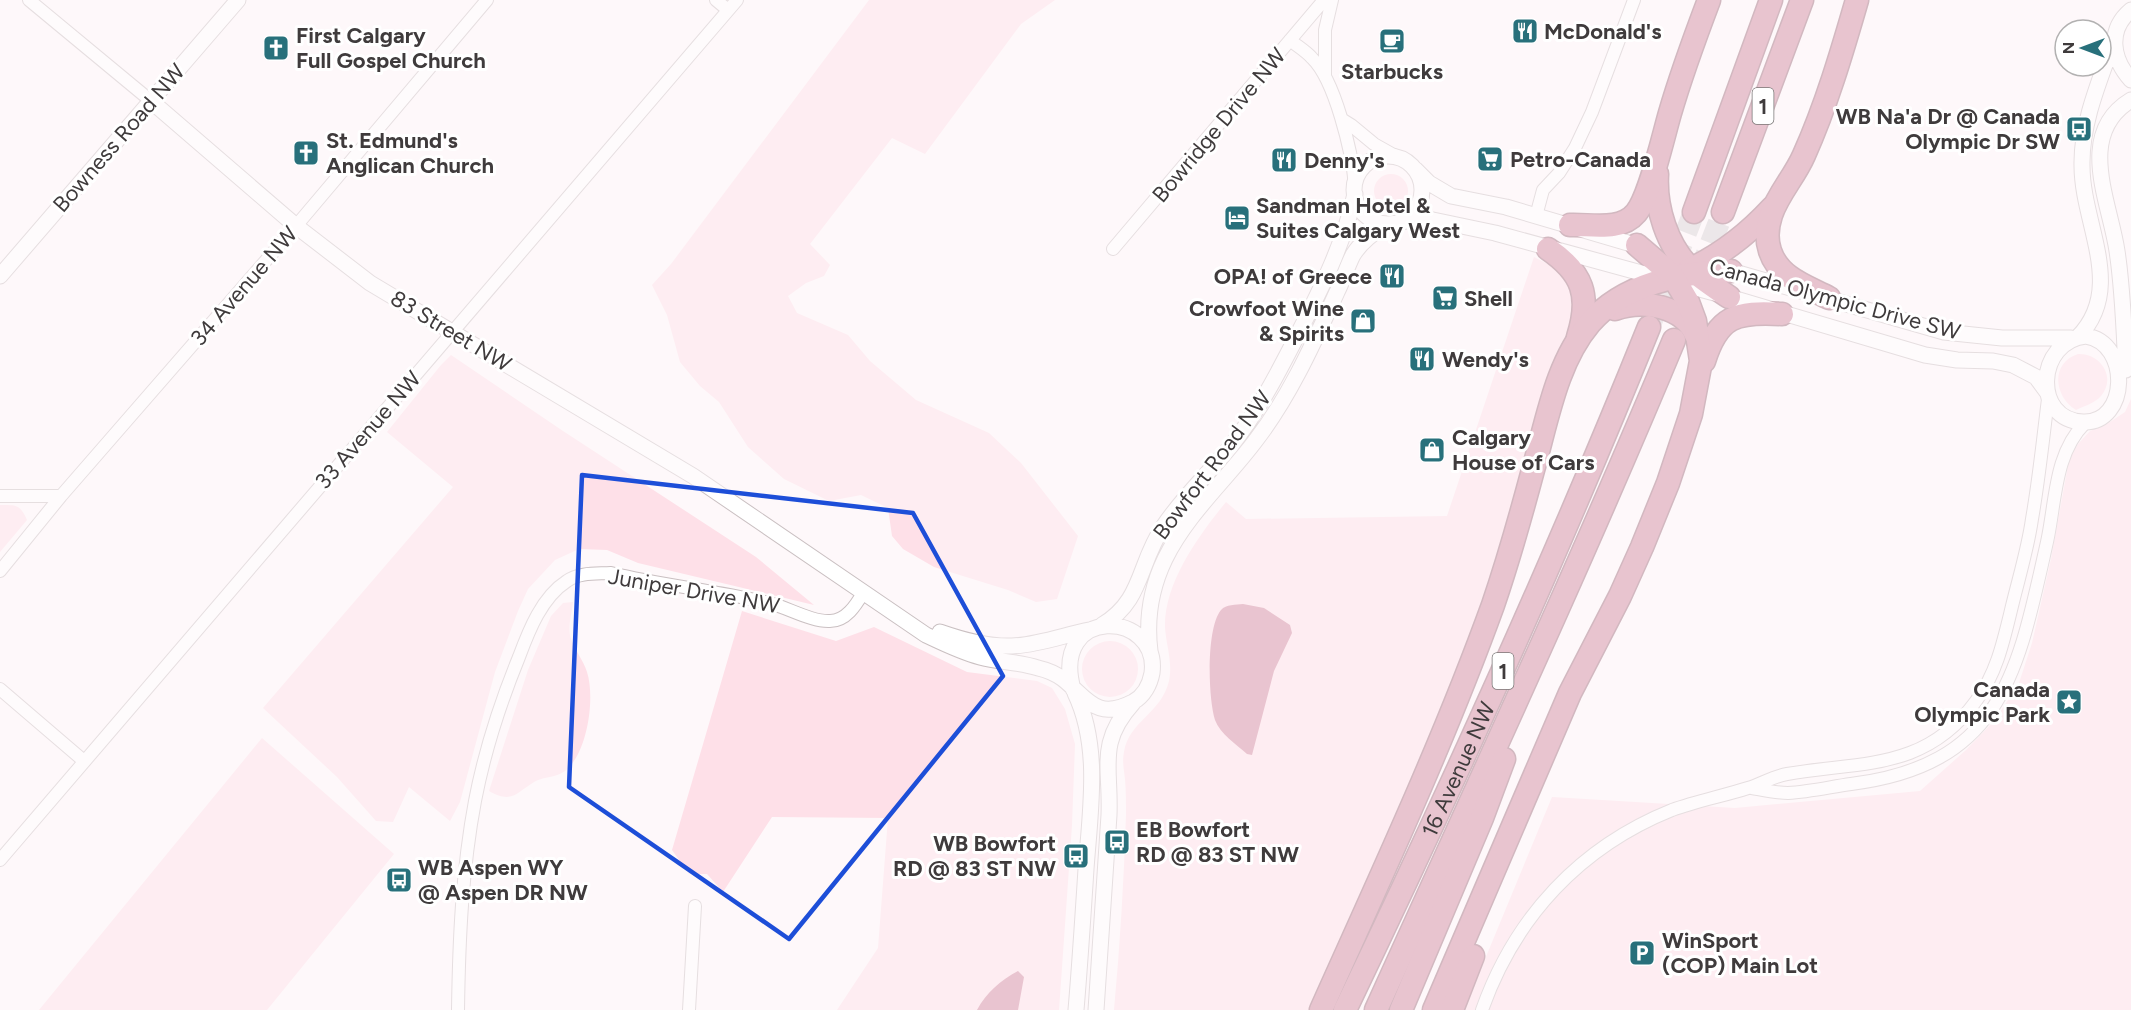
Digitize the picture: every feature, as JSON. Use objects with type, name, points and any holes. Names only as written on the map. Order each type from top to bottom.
[{"type":"highway","points":[[1570,225],[1608,226],[1628,219],[1636,213],[1647,189],[1709,0]]},
{"type":"highway","name":"1","points":[[1694,212],[1771,0]]},
{"type":"highway","name":"1","points":[[1723,212],[1802,0]]},
{"type":"highway","points":[[1829,298],[1794,281],[1787,275],[1775,261],[1767,234],[1770,216],[1799,165],[1820,117],[1857,0]]},
{"type":"highway","points":[[1664,134],[1658,164],[1657,194],[1660,213],[1695,321],[1700,345],[1700,371]]},
{"type":"highway","points":[[1576,343],[1599,315],[1619,300],[1721,252],[1753,228],[1779,200]]},
{"type":"highway","points":[[1637,245],[1679,273],[1729,297]]},
{"type":"highway","points":[[1321,1010],[1392,852],[1466,678],[1500,581],[1553,398],[1576,343],[1583,319],[1583,288],[1569,266],[1548,249]]},
{"type":"highway","points":[[1679,273],[1731,271]]},
{"type":"highway","points":[[1599,315],[1620,307],[1637,304],[1660,307],[1680,315],[1688,323],[1700,345]]},
{"type":"highway","points":[[1434,1010],[1570,693],[1620,596],[1658,509],[1691,414],[1700,371],[1713,335],[1724,324],[1744,315],[1782,314]]},
{"type":"highway","name":"16 Avenue NW","points":[[1345,1010],[1477,730],[1578,501],[1649,327]]},
{"type":"highway","name":"16 Avenue NW","points":[[1376,1010],[1553,621],[1629,450],[1674,340]]},
{"type":"highway","points":[[1401,1010],[1482,818],[1553,621]]},
{"type":"highway","points":[[1452,1010],[1570,693]]},
{"type":"street","name":"83 Street NW","points":[[29,0],[296,226],[370,283],[693,476],[926,635],[981,657],[1051,672],[1064,679],[1073,689]]},
{"type":"street","name":"Bowness Road NW","points":[[0,276],[238,0]]},
{"type":"street","name":"34 Avenue NW","points":[[0,571],[61,496],[296,226],[487,0]]},
{"type":"street","points":[[716,0],[728,10]]},
{"type":"street","name":"33 Avenue NW","points":[[0,860],[737,0]]},
{"type":"street","name":"Bowridge Drive NW","points":[[1113,249],[1324,0]]},
{"type":"street","points":[[1325,79],[1325,30],[1332,0]]},
{"type":"street","points":[[1536,216],[1543,190],[1559,173],[1575,148],[1592,112],[1634,0]]},
{"type":"street","points":[[2131,10],[2118,27],[2113,43],[2120,66],[2131,80]]},
{"type":"street","name":"Bowfort Road NW","points":[[1096,628],[1115,618],[1129,603],[1146,558],[1163,527],[1230,447],[1259,407],[1321,288],[1344,232],[1355,190],[1353,165],[1343,120],[1314,59],[1290,40]]},
{"type":"street","points":[[1482,1010],[1499,966],[1521,930],[1548,896],[1579,866],[1614,840],[1652,819],[1694,803],[1750,788],[1785,774],[1881,763],[1913,753],[1954,726],[1976,702],[1998,659],[2032,521],[2048,396],[2047,376],[2051,361],[2060,348],[2092,319],[2100,291],[2098,254],[2088,209],[2082,165],[2086,128],[2100,78]]},
{"type":"street","points":[[1750,788],[1786,793],[1868,782],[1910,772],[1944,756],[1959,745],[1984,720],[2003,693],[2016,663],[2047,541],[2061,463],[2073,437],[2085,423],[2103,416],[2117,404],[2125,387],[2126,370],[2117,250],[2106,208],[2100,163],[2102,139],[2109,119],[2131,100]]},
{"type":"street","name":"Bowfort Road NW","points":[[1343,120],[1374,144],[1399,158]]},
{"type":"street","points":[[1637,245],[1506,207],[1451,196],[1429,183],[1399,158],[1380,157],[1371,161],[1358,175],[1355,190],[1360,209],[1365,215],[1379,222],[1433,220],[1501,235],[1548,249],[1679,273]]},
{"type":"street","points":[[1393,223],[1413,213],[1421,200],[1422,184],[1415,169]]},
{"type":"street","name":"Bowfort Road NW","points":[[1151,657],[1148,638],[1149,609],[1157,578],[1166,558],[1183,529],[1270,421],[1293,383],[1354,253],[1393,223]]},
{"type":"street","name":"Canada Olympic Drive SW","points":[[1731,271],[1944,332],[2002,338],[2074,337]]},
{"type":"street","name":"Canada Olympic Drive SW","points":[[1729,297],[1925,355],[2013,365],[2036,378],[2048,396]]},
{"type":"street","points":[[2074,337],[2095,337],[2111,344],[2121,355],[2126,370]]},
{"type":"street","points":[[2048,396],[2053,406],[2066,417],[2085,423]]},
{"type":"street","points":[[0,496],[61,496]]},
{"type":"street","name":"Juniper Drive NW","points":[[458,1010],[459,933],[475,799],[509,679],[543,606],[554,592],[568,580],[586,574],[611,573],[771,604],[812,618],[831,621],[846,615],[864,593]]},
{"type":"street","name":"83 Street NW","points":[[904,620],[969,642],[1012,646],[1096,628]]},
{"type":"street","points":[[1076,1010],[1090,814],[1091,758],[1084,714],[1068,672],[1070,655],[1078,640],[1096,628],[1119,626],[1128,629],[1143,641],[1151,657],[1152,666],[1149,683],[1117,723],[1108,750],[1110,806],[1096,1010]]},
{"type":"street","points":[[0,689],[84,761]]},
{"type":"street","points":[[1073,689],[1087,702],[1105,709],[1122,707],[1135,701]]},
{"type":"street","points":[[689,1010],[695,906]]},
{"type":"highlighted area","points":[[582,475],[913,513],[1003,676],[789,939],[569,787]]},
{"type":"shaded area","points":[[869,0],[1055,0],[1021,24],[925,154],[892,138],[810,244],[830,265],[824,276],[806,283],[788,296],[797,313],[848,335],[870,361],[916,400],[989,433],[1021,463],[1078,536],[1057,599],[1036,602],[1008,590],[934,567],[903,549],[892,536],[888,508],[861,495],[829,501],[784,479],[748,447],[719,402],[700,386],[680,362],[667,315],[652,285],[671,264]]},
{"type":"shaded area","points":[[1391,174],[1403,179],[1408,191],[1403,203],[1391,208],[1379,203],[1374,191],[1379,179]]},
{"type":"shaded area","points":[[1534,257],[1558,269],[1572,282],[1579,321],[1545,402],[1462,664],[1313,1010],[1114,1010],[1125,839],[1126,797],[1123,755],[1132,732],[1159,702],[1169,681],[1170,660],[1165,627],[1166,610],[1170,594],[1185,560],[1226,502],[1246,519],[1447,516]]},
{"type":"shaded area","points":[[2078,354],[2093,357],[2099,362],[2107,374],[2107,381],[2106,389],[2099,398],[2076,410],[2063,397],[2058,380],[2063,365],[2069,358]]},
{"type":"shaded area","points":[[451,355],[756,557],[814,605],[638,563],[607,550],[579,549],[555,560],[528,589],[518,611],[495,672],[460,802],[450,821],[409,787],[393,822],[376,821],[337,777],[263,708],[453,487],[387,432]]},
{"type":"shaded area","name":"Canada Olympic Park","points":[[2131,399],[2131,1010],[1464,1010],[1552,797],[1735,808],[1920,791],[1966,750],[1995,720],[2019,683],[2032,643],[2051,559],[2069,460],[2078,444],[2090,431],[2125,412]]},
{"type":"shaded area","points":[[0,505],[17,506],[27,520],[0,552]]},
{"type":"shaded area","points":[[573,602],[570,635],[587,672],[590,694],[586,733],[582,746],[571,765],[562,773],[534,782],[513,796],[497,795],[489,791],[528,670],[551,616],[563,603]]},
{"type":"shaded area","points":[[1243,604],[1264,608],[1290,625],[1292,633],[1274,671],[1252,755],[1247,754],[1233,743],[1217,725],[1210,680],[1211,647],[1216,619],[1221,610],[1226,607]]},
{"type":"shaded area","points":[[742,611],[836,641],[874,627],[967,672],[1037,681],[1052,688],[1065,709],[1075,744],[1072,825],[1059,1010],[837,1010],[878,948],[888,818],[772,817],[723,892],[707,874],[689,874],[672,850]]},
{"type":"shaded area","points":[[1110,641],[1125,646],[1133,654],[1138,669],[1133,684],[1125,692],[1110,697],[1095,692],[1087,684],[1082,669],[1087,654],[1095,646]]},
{"type":"shaded area","points":[[262,738],[394,854],[267,1010],[39,1010]]},
{"type":"shaded area","points":[[1018,971],[1024,977],[1018,1010],[977,1010],[995,988]]},
{"type":"tunnel","points":[[1650,325],[1694,212]]},
{"type":"tunnel","points":[[1699,274],[1723,212]]},
{"type":"place","name":"McDonald's","points":[[1525,31]]},
{"type":"place","name":"Starbucks","points":[[1392,41]]},
{"type":"place","name":"First Calgary Full Gospel Church","points":[[276,48]]},
{"type":"place","name":"WB Na'a Dr @ Canada Olympic Dr SW","points":[[2079,129]]},
{"type":"place","name":"St. Edmund's Anglican Church","points":[[306,153]]},
{"type":"place","name":"Petro-Canada","points":[[1490,159]]},
{"type":"place","name":"Denny's","points":[[1284,160]]},
{"type":"place","name":"Sandman Hotel & Suites Calgary West","points":[[1237,218]]},
{"type":"place","name":"OPA! of Greece","points":[[1392,276]]},
{"type":"place","name":"Shell","points":[[1445,298]]},
{"type":"place","name":"Crowfoot Wine & Spirits","points":[[1363,321]]},
{"type":"place","name":"Wendy's","points":[[1422,359]]},
{"type":"place","name":"Calgary House of Cars","points":[[1432,450]]},
{"type":"place","name":"Canada Olympic Park","points":[[2069,702]]},
{"type":"place","name":"EB Bowfort RD @ 83 ST NW","points":[[1117,842]]},
{"type":"place","name":"WB Bowfort RD @ 83 ST NW","points":[[1076,856]]},
{"type":"place","name":"WB Aspen WY @ Aspen DR NW","points":[[399,880]]},
{"type":"place","name":"WinSport (COP) Main Lot","points":[[1642,953]]}]
